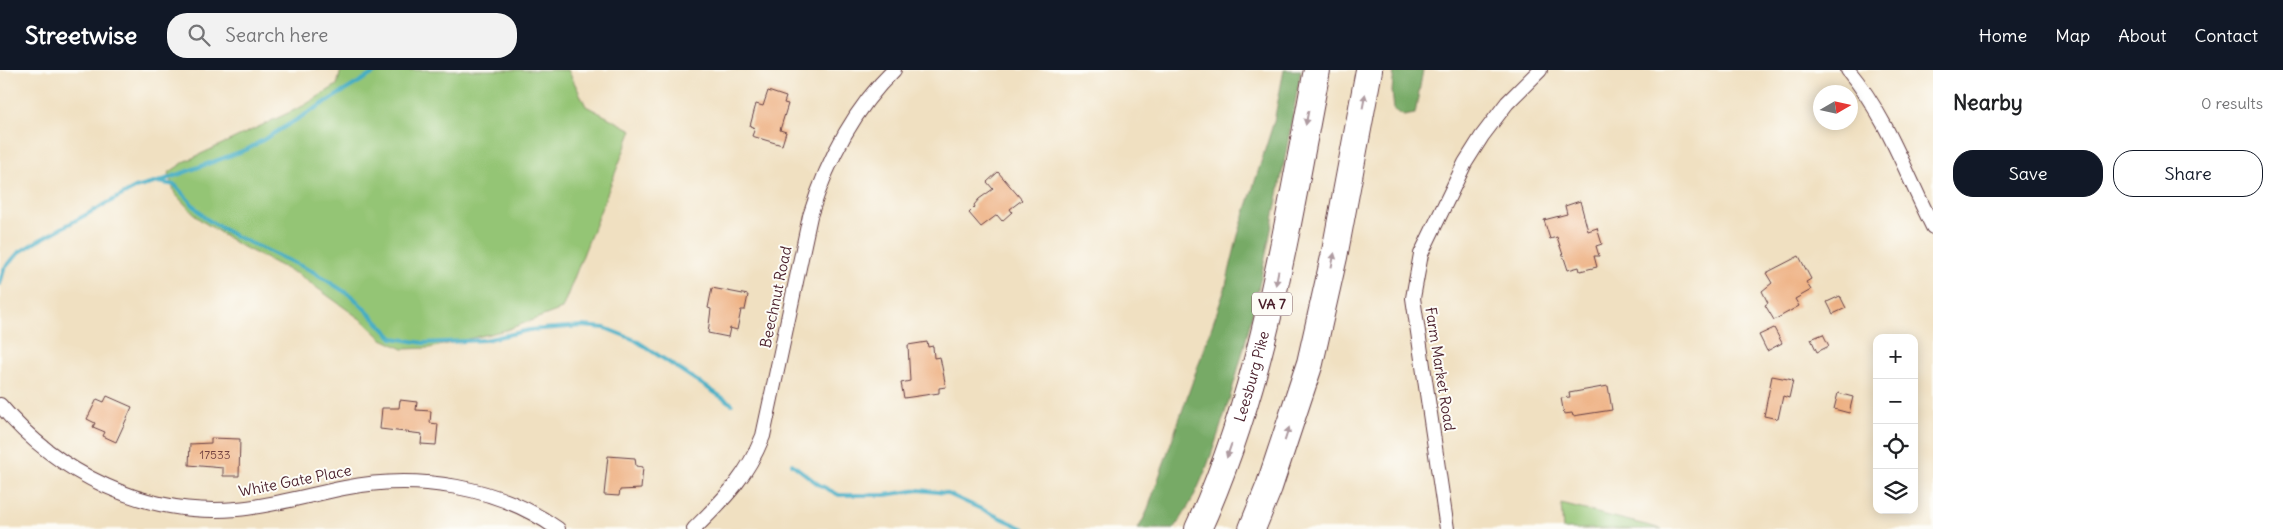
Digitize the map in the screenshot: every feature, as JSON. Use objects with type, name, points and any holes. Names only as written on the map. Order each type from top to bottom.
[{"type":"highway","name":"Leesburg Pike","points":[[1198,529],[1224,466],[1256,368],[1273,302],[1316,70]]},
{"type":"highway","points":[[1252,529],[1269,487],[1310,362],[1334,257],[1369,70]]},
{"type":"street","name":"Beechnut Road","points":[[694,529],[730,493],[754,458],[763,436],[810,216],[819,185],[845,132],[863,105],[894,70]]},
{"type":"street","name":"Farm Market Road","points":[[1447,529],[1413,298],[1421,254],[1465,163],[1482,136],[1507,103],[1540,70]]},
{"type":"street","points":[[1848,70],[1890,134],[1933,227]]},
{"type":"street","name":"White Gate Place","points":[[0,405],[35,442],[80,474],[127,495],[159,504],[210,510],[236,509],[262,506],[367,484],[424,482],[452,486],[499,499],[531,513],[558,529]]},
{"type":"green space","points":[[341,70],[568,70],[586,106],[632,130],[562,309],[506,330],[430,348],[403,349],[382,339],[363,321],[299,275],[239,245],[199,219],[175,194],[168,173],[186,161],[303,106],[337,85]]},
{"type":"green space","points":[[1284,70],[1301,70],[1261,276],[1230,397],[1201,482],[1174,529],[1138,529],[1146,514],[1225,289],[1238,235],[1274,121]]},
{"type":"green space","points":[[1394,70],[1423,70],[1415,114],[1404,116],[1394,110],[1392,91]]},
{"type":"green space","points":[[1561,504],[1662,529],[1563,529]]},
{"type":"building","points":[[768,91],[786,97],[784,103],[788,104],[780,130],[786,132],[782,145],[752,136],[755,128],[750,126],[756,104],[763,106]]},
{"type":"building","points":[[998,172],[1022,200],[1010,209],[1012,212],[1002,221],[997,215],[981,227],[969,213],[979,199],[993,189],[987,182]]},
{"type":"building","points":[[1580,201],[1588,231],[1597,228],[1602,244],[1596,246],[1599,256],[1594,256],[1597,267],[1580,271],[1579,267],[1568,270],[1557,237],[1550,239],[1544,220],[1567,214],[1565,206]]},
{"type":"building","points":[[1799,256],[1811,279],[1806,282],[1811,290],[1795,299],[1799,306],[1774,320],[1765,305],[1768,303],[1762,291],[1772,283],[1766,273]]},
{"type":"building","points":[[712,288],[748,295],[745,310],[741,310],[737,330],[730,328],[728,337],[708,333],[711,309],[708,308]]},
{"type":"building","points":[[1840,296],[1846,308],[1833,314],[1827,302]]},
{"type":"building","points":[[1774,328],[1782,343],[1767,351],[1759,335]]},
{"type":"building","points":[[1823,334],[1829,346],[1817,352],[1811,339]]},
{"type":"building","points":[[927,342],[928,347],[933,346],[934,358],[940,357],[946,387],[939,388],[939,393],[904,398],[901,383],[910,381],[908,345]]},
{"type":"building","points":[[1772,376],[1793,380],[1789,398],[1783,396],[1778,419],[1764,416]]},
{"type":"building","points":[[1608,386],[1612,410],[1573,416],[1572,413],[1564,414],[1561,398],[1570,397],[1569,393]]},
{"type":"building","points":[[1838,393],[1853,397],[1849,413],[1834,409]]},
{"type":"building","points":[[107,396],[132,407],[116,442],[103,436],[105,432],[93,427],[95,423],[87,419],[97,399],[104,402]]},
{"type":"building","points":[[400,400],[417,402],[416,410],[431,411],[430,423],[438,424],[436,445],[421,444],[422,434],[380,429],[382,408],[399,408]]},
{"type":"building","points":[[211,438],[240,439],[239,476],[223,476],[223,468],[189,465],[190,444],[211,443]]},
{"type":"building","points":[[608,456],[635,458],[636,466],[643,467],[641,489],[620,490],[619,496],[604,495]]},
{"type":"waterway","points":[[0,284],[4,269],[18,253],[36,242],[135,188],[158,182],[248,149],[379,70]]},
{"type":"waterway","points":[[158,182],[175,185],[205,218],[235,236],[312,271],[353,297],[393,338],[424,343],[485,340],[529,330],[582,326],[605,328],[635,340],[732,404]]},
{"type":"waterway","points":[[792,464],[818,484],[839,495],[885,495],[919,490],[946,493],[1025,529]]}]
